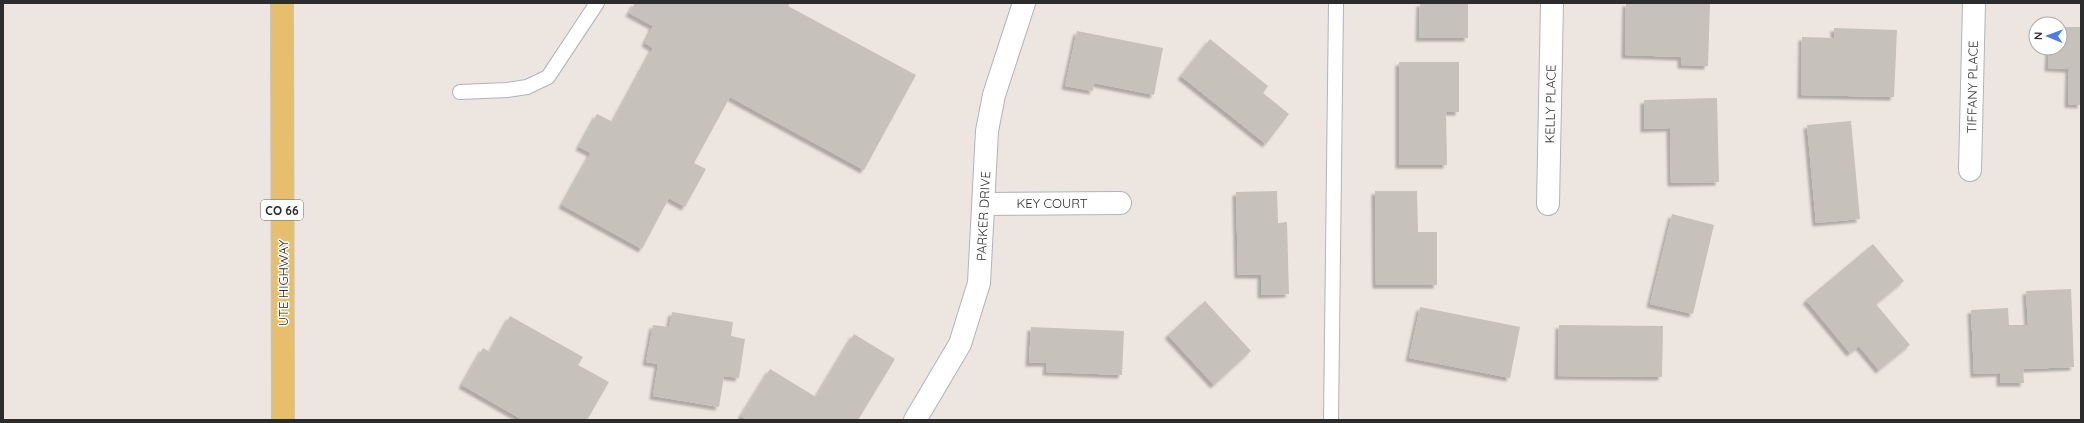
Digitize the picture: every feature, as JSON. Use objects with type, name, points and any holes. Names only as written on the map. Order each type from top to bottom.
[{"type":"main road","name":"UTE HIGHWAY","points":[[282,3],[283,420]]},
{"type":"street","name":"PARKER DRIVE","points":[[915,420],[960,344],[979,283],[984,204],[986,131],[994,95],[1024,3]]},
{"type":"street","name":"KELLY PLACE","points":[[1548,204],[1552,3]]},
{"type":"street","name":"TIFFANY PLACE","points":[[1970,170],[1974,3]]},
{"type":"street","name":"KEY COURT","points":[[984,204],[1120,203]]},
{"type":"lane","points":[[460,92],[507,90],[527,87],[548,77],[597,3]]},
{"type":"lane","points":[[1331,420],[1336,3]]},
{"type":"building","points":[[635,3],[790,3],[788,6],[916,75],[864,170],[730,97],[694,163],[706,169],[685,207],[669,198],[642,249],[562,205],[591,153],[579,147],[597,114],[613,122],[653,48],[645,43],[653,26],[629,13]]},
{"type":"building","points":[[1420,3],[1468,3],[1468,38],[1419,38]]},
{"type":"building","points":[[1626,3],[1710,3],[1708,66],[1681,65],[1681,57],[1625,55]]},
{"type":"building","points":[[2068,27],[2081,27],[2081,105],[2068,104],[2069,69],[2048,68],[2049,56],[2068,56]]},
{"type":"building","points":[[1834,28],[1897,30],[1894,97],[1801,95],[1802,37],[1834,38]]},
{"type":"building","points":[[1077,31],[1163,48],[1154,95],[1094,83],[1093,91],[1065,86]]},
{"type":"building","points":[[1210,39],[1268,86],[1263,93],[1289,114],[1266,144],[1181,76]]},
{"type":"building","points":[[1399,62],[1459,62],[1459,112],[1446,112],[1447,165],[1399,165]]},
{"type":"building","points":[[1717,98],[1719,182],[1671,183],[1670,128],[1644,129],[1644,100]]},
{"type":"building","points":[[1851,121],[1860,219],[1816,223],[1807,125]]},
{"type":"building","points":[[1277,191],[1278,223],[1287,222],[1289,294],[1261,295],[1261,275],[1238,275],[1236,192]]},
{"type":"building","points":[[1375,191],[1417,191],[1418,232],[1437,232],[1437,285],[1376,285]]},
{"type":"building","points":[[1672,214],[1714,225],[1693,314],[1650,304]]},
{"type":"building","points":[[1873,244],[1904,281],[1876,304],[1910,345],[1879,370],[1859,346],[1850,353],[1806,300]]},
{"type":"building","points":[[2071,289],[2074,367],[2023,369],[2024,383],[2000,383],[2000,373],[1974,374],[1971,310],[2008,308],[2009,325],[2028,325],[2026,291]]},
{"type":"building","points":[[1205,301],[1251,351],[1214,385],[1168,335]]},
{"type":"building","points":[[1420,307],[1520,327],[1510,378],[1409,358]]},
{"type":"building","points":[[672,312],[733,322],[731,336],[745,339],[739,378],[724,376],[719,407],[653,396],[658,364],[646,362],[653,325],[669,327]]},
{"type":"building","points":[[510,316],[583,357],[578,365],[609,382],[587,420],[523,420],[462,385],[483,348],[490,352]]},
{"type":"building","points":[[1559,325],[1663,326],[1662,377],[1558,376]]},
{"type":"building","points":[[1031,327],[1124,331],[1122,375],[1046,372],[1047,363],[1029,363]]},
{"type":"building","points":[[854,334],[895,359],[858,420],[747,420],[741,416],[770,369],[816,397]]}]
